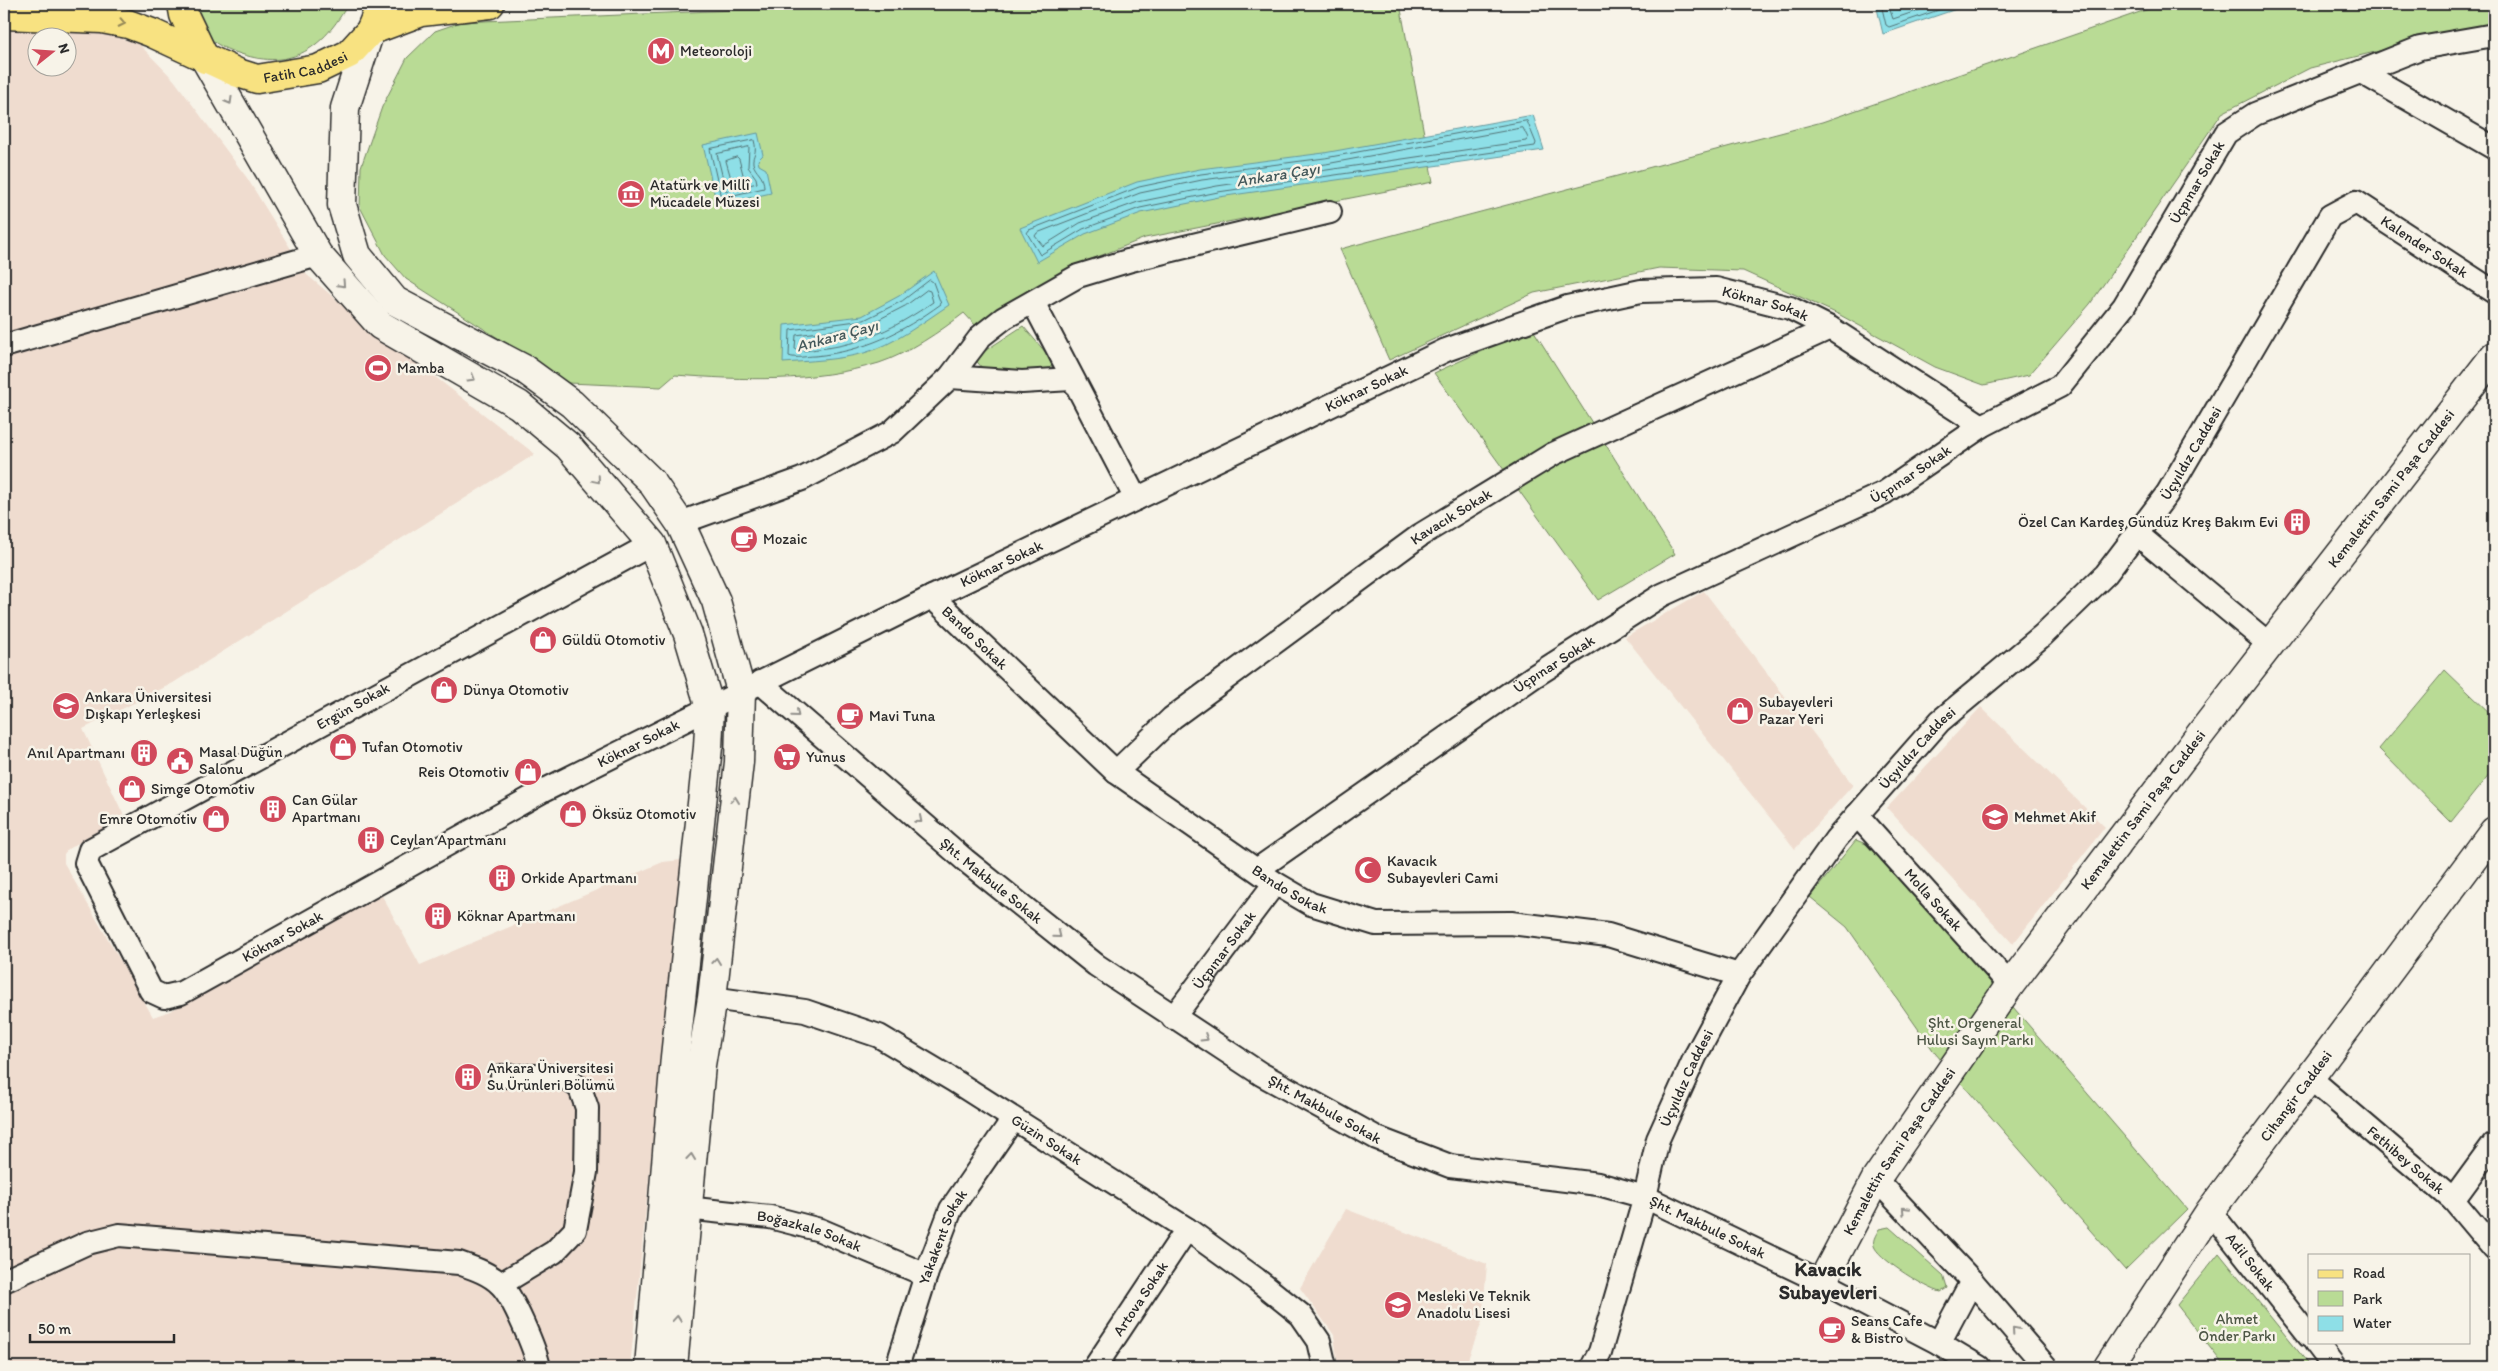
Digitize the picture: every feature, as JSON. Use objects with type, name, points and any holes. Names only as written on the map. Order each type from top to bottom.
[{"type":"main road","points":[[182,4],[184,15],[205,59],[318,255],[380,325],[519,406],[568,446],[652,544],[688,634],[710,708],[707,757],[675,1057],[650,1367]]},
{"type":"main road","name":"Fatih Caddesi","points":[[4,15],[102,19],[128,24],[152,33],[205,59],[257,79],[318,69],[349,54],[370,31],[381,4]]},
{"type":"main road","points":[[490,4],[421,12],[370,31],[345,108],[342,205],[358,256],[395,301],[524,369],[572,404],[650,481],[680,523],[716,601],[750,686],[739,762],[712,998],[701,1065],[686,1208],[673,1367]]},
{"type":"main road","name":"Kemalettin Sami Paşa Caddesi","points":[[1822,1282],[1876,1179],[2010,985],[2270,644],[2494,356]]},
{"type":"main road","name":"Cihangir Caddesi","points":[[2108,1367],[2210,1210],[2494,831]]},
{"type":"street","name":"Üçpınar Sokak","points":[[1173,1018],[1267,876],[1533,677],[1662,595],[1884,493],[1982,426],[2060,386],[2124,306],[2226,133],[2255,114],[2420,48],[2494,34]]},
{"type":"street","points":[[2361,72],[2494,148]]},
{"type":"street","name":"Kalender Sokak","points":[[2356,202],[2494,292]]},
{"type":"street","name":"Üçyıldız Caddesi","points":[[1592,1367],[1600,1352],[1645,1197],[1658,1139],[1696,1056],[1739,975],[1836,839],[1940,721],[2042,635],[2106,574],[2168,494],[2330,216],[2356,202]]},
{"type":"street","points":[[680,523],[802,478],[892,432],[950,377],[981,336],[1004,318],[1078,276],[1113,265],[1330,212]]},
{"type":"street","points":[[4,346],[318,255]]},
{"type":"street","name":"Köknar Sokak","points":[[97,886],[151,991],[164,997],[181,993],[543,792],[750,686],[1446,350],[1567,306],[1641,291],[1716,289],[1790,308],[1830,328],[1982,426]]},
{"type":"street","points":[[1033,302],[1071,379],[1136,499]]},
{"type":"street","name":"Kavacık Sokak","points":[[1116,772],[1172,718],[1422,534],[1553,454],[1830,328]]},
{"type":"street","points":[[950,377],[1022,382],[1071,379]]},
{"type":"street","points":[[2137,534],[2270,644]]},
{"type":"street","name":"Ergün Sokak","points":[[97,886],[86,863],[90,850],[652,544]]},
{"type":"street","name":"Bando Sokak","points":[[932,597],[1116,772],[1311,904],[1376,924],[1511,923],[1608,935],[1739,975]]},
{"type":"street","name":"Şht. Makbule Sokak","points":[[750,686],[1096,965],[1173,1018],[1262,1074],[1377,1138],[1450,1166],[1598,1184],[1645,1197],[1822,1282],[1940,1343],[1979,1367]]},
{"type":"street","name":"Molla Sokak","points":[[1857,815],[2010,985]]},
{"type":"street","name":"Güzin Sokak","points":[[712,998],[805,1011],[879,1036],[1187,1228],[1256,1279],[1301,1315],[1319,1341],[1325,1367]]},
{"type":"street","points":[[501,1284],[554,1252],[575,1230],[586,1172],[587,1108],[580,1088],[563,1076],[502,1076]]},
{"type":"street","name":"Fethibey Sokak","points":[[2310,1078],[2453,1200],[2494,1249]]},
{"type":"street","name":"Yakakent Sokak","points":[[897,1367],[926,1275],[951,1209],[1013,1119]]},
{"type":"street","points":[[2453,1200],[2494,1144]]},
{"type":"street","points":[[1876,1179],[1972,1281],[2046,1367]]},
{"type":"street","name":"Boğazkale Sokak","points":[[686,1208],[770,1217],[820,1230],[926,1275]]},
{"type":"street","name":"Adil Sokak","points":[[2210,1210],[2308,1335]]},
{"type":"street","name":"Artova Sokak","points":[[1095,1367],[1187,1228]]},
{"type":"street","points":[[4,1281],[87,1243],[119,1235],[459,1263],[480,1270],[501,1284],[536,1352],[540,1367]]},
{"type":"street","points":[[1940,1343],[1972,1281]]},
{"type":"street","points":[[2317,1344],[2334,1367]]},
{"type":"shaded area","name":"Ankara Üniversitesi Dışkapı Yerleşkesi","points":[[4,27],[28,28],[28,78],[78,78],[78,30],[98,31],[139,44],[174,80],[247,178],[307,275],[355,315],[535,454],[173,683],[83,729],[124,816],[68,849],[64,854],[64,863],[153,1017],[170,1011],[381,894],[420,965],[663,862],[681,860],[630,1367],[4,1367]]},
{"type":"shaded area","name":"Subayevleri Pazar Yeri","points":[[1704,591],[1853,785],[1795,849],[1625,637]]},
{"type":"shaded area","name":"Mehmet Akif","points":[[1981,707],[2105,827],[2013,944],[1887,808]]},
{"type":"shaded area","name":"Mesleki Ve Teknik Anadolu Lisesi","points":[[1346,1209],[1487,1264],[1482,1322],[1465,1367],[1338,1367],[1334,1335],[1300,1288]]},
{"type":"green space","points":[[194,4],[348,4],[339,19],[317,43],[291,57],[276,59],[241,54],[217,44],[204,30]]},
{"type":"green space","points":[[1022,4],[1400,4],[1433,182],[1145,238],[1062,271],[977,327],[964,313],[901,354],[879,363],[829,374],[803,377],[752,379],[675,375],[661,387],[568,383],[406,279],[385,255],[360,207],[361,167],[382,107],[407,58],[435,31],[461,22],[735,10],[898,9]]},
{"type":"green space","points":[[2163,4],[2494,4],[2494,25],[2484,25],[2310,68],[2222,113],[2090,304],[2029,375],[1984,385],[1935,367],[1840,315],[1743,271],[1659,268],[1534,293],[1389,360],[1340,249],[1822,122]]},
{"type":"green space","points":[[1023,326],[1047,354],[1052,366],[1037,375],[983,369],[974,358]]},
{"type":"green space","points":[[1532,328],[1675,554],[1598,600],[1434,373]]},
{"type":"green space","points":[[2445,670],[2494,717],[2494,768],[2451,822],[2379,749]]},
{"type":"green space","name":"Şht. Orgeneral Hulusi Sayın Parkı","points":[[1856,840],[1876,848],[2187,1209],[2125,1270],[1935,1053],[1847,927],[1810,897]]},
{"type":"green space","points":[[1889,1227],[1943,1275],[1947,1288],[1941,1292],[1926,1286],[1905,1274],[1879,1254],[1874,1245],[1874,1238],[1879,1229]]},
{"type":"green space","name":"Ahmet Önder Parkı","points":[[2219,1253],[2311,1367],[2225,1367],[2177,1305]]},
{"type":"water","points":[[1876,4],[1971,4],[1883,34]]},
{"type":"water","name":"Ankara Çayı","points":[[1533,115],[1544,150],[1219,197],[1141,213],[1085,234],[1037,262],[1020,228],[1137,182],[1200,169],[1324,153]]},
{"type":"water","points":[[758,133],[763,155],[758,160],[759,165],[766,169],[771,193],[717,205],[703,145]]},
{"type":"water","name":"Ankara Çayı","points":[[934,271],[949,305],[908,332],[886,345],[864,353],[834,359],[783,363],[784,325],[862,316],[899,296]]},
{"type":"place","name":"Meteoroloji","points":[[661,51]]},
{"type":"place","name":"Atatürk ve Millî Mücadele Müzesi","points":[[631,194]]},
{"type":"place","name":"Mamba","points":[[378,368]]},
{"type":"place","name":"Özel Can Kardeş Gündüz Kreş Bakım Evi","points":[[2297,522]]},
{"type":"place","name":"Mozaic","points":[[744,539]]},
{"type":"place","name":"Güldü Otomotiv","points":[[543,640]]},
{"type":"place","name":"Dünya Otomotiv","points":[[444,690]]},
{"type":"place","name":"Ankara Üniversitesi Dışkapı Yerleşkesi","points":[[66,706]]},
{"type":"place","name":"Subayevleri Pazar Yeri","points":[[1740,711]]},
{"type":"place","name":"Mavi Tuna","points":[[850,716]]},
{"type":"place","name":"Tufan Otomotiv","points":[[343,747]]},
{"type":"place","name":"Anıl Apartmanı","points":[[144,753]]},
{"type":"place","name":"Yunus","points":[[787,757]]},
{"type":"place","name":"Masal Düğün Salonu","points":[[180,761]]},
{"type":"place","name":"Reis Otomotiv","points":[[528,772]]},
{"type":"place","name":"Simge Otomotiv","points":[[132,789]]},
{"type":"place","name":"Can Gülar Apartmanı","points":[[273,809]]},
{"type":"place","name":"Öksüz Otomotiv","points":[[573,814]]},
{"type":"place","name":"Mehmet Akif","points":[[1995,817]]},
{"type":"place","name":"Emre Otomotiv","points":[[216,819]]},
{"type":"place","name":"Ceylan Apartmanı","points":[[371,840]]},
{"type":"place","name":"Kavacık Subayevleri Cami","points":[[1368,870]]},
{"type":"place","name":"Orkide Apartmanı","points":[[502,878]]},
{"type":"place","name":"Köknar Apartmanı","points":[[438,916]]},
{"type":"place","name":"Ankara Üniversitesi Su Ürünleri Bölümü","points":[[468,1077]]},
{"type":"place","name":"Mesleki Ve Teknik Anadolu Lisesi","points":[[1398,1305]]},
{"type":"place","name":"Seans Cafe & Bistro","points":[[1832,1330]]},
{"type":"district","name":"Kavacık Subayevleri","points":[[1828,1280]]}]
